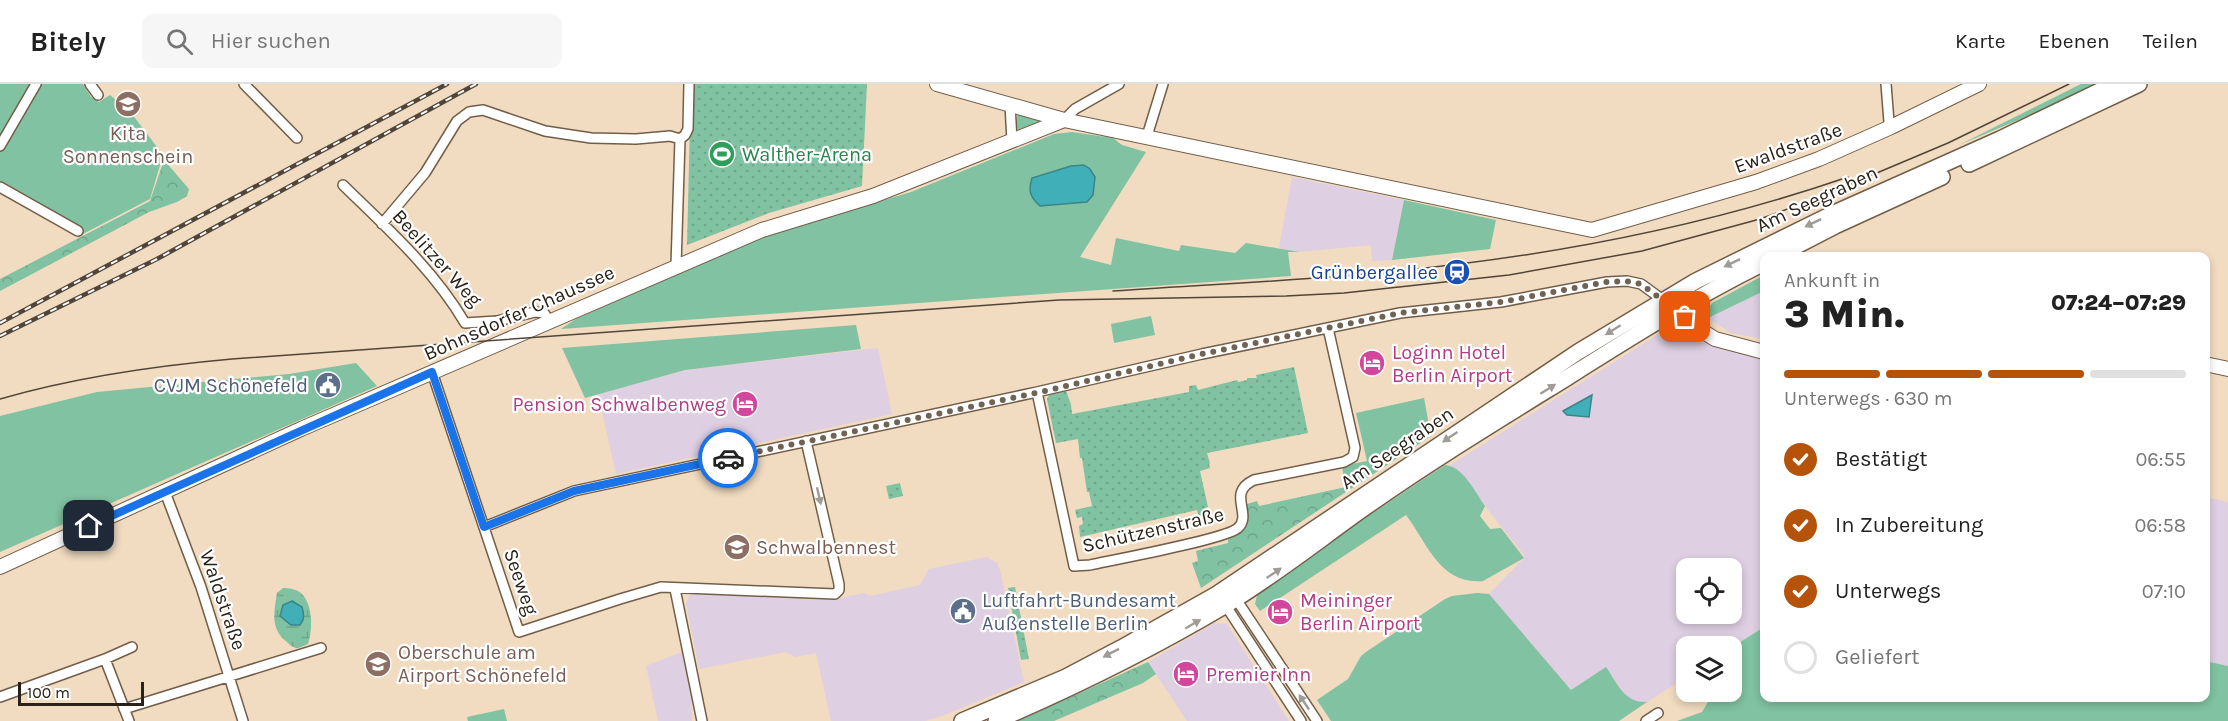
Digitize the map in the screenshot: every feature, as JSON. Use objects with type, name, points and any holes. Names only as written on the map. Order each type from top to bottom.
[{"type":"main road","name":"Am Seegraben","points":[[996,721],[1072,687],[1148,649],[1578,352],[1696,281],[1821,219],[2000,139],[2114,84]]},
{"type":"main road","name":"Am Seegraben","points":[[1786,252],[1835,226],[2025,140],[2139,84]]},
{"type":"main road","name":"Am Seegraben","points":[[962,721],[1066,677],[1226,596],[1331,534],[1362,510],[1491,425],[1677,310],[1760,265]]},
{"type":"street","points":[[0,146],[36,84]]},
{"type":"street","points":[[90,84],[98,95]]},
{"type":"street","points":[[244,84],[297,138]]},
{"type":"street","points":[[676,266],[680,139],[688,129],[689,84]]},
{"type":"street","points":[[1064,120],[1075,109],[1119,84]]},
{"type":"street","points":[[943,85],[1064,120],[1147,136],[1163,84]]},
{"type":"street","points":[[1886,84],[1888,122],[1891,128]]},
{"type":"street","name":"Ewaldstraße","points":[[1147,136],[1581,229],[1603,228],[1756,182],[1845,149],[1979,84]]},
{"type":"street","points":[[1010,104],[1012,141]]},
{"type":"street","points":[[382,224],[425,174],[457,121],[469,112],[483,110],[545,131],[591,138],[636,139],[670,136],[680,139]]},
{"type":"street","name":"Bohnsdorfer Chaussee","points":[[0,567],[432,372],[676,266],[762,230],[873,196],[1064,120]]},
{"type":"street","name":"Beelitzer Weg","points":[[343,185],[436,279],[465,323],[497,321],[535,312],[544,313],[549,321]]},
{"type":"street","points":[[0,187],[78,231]]},
{"type":"street","points":[[484,527],[574,491],[1400,313],[1501,302],[1607,282],[1634,281],[1648,288],[1715,339],[1760,351]]},
{"type":"street","name":"Schützenstraße","points":[[1036,393],[1074,566],[1090,565],[1195,542],[1236,530],[1243,521],[1240,493],[1248,483],[1344,462],[1353,457],[1355,448],[1328,328]]},
{"type":"street","points":[[2210,365],[2228,369]]},
{"type":"street","name":"Seeweg","points":[[432,372],[519,632],[647,590],[661,587],[675,589]]},
{"type":"street","points":[[702,721],[675,589],[835,594],[839,590],[806,441]]},
{"type":"street","name":"Waldstraße","points":[[165,492],[201,587],[243,721]]},
{"type":"street","points":[[1226,596],[1301,721]]},
{"type":"street","points":[[1226,596],[1317,721]]},
{"type":"street","points":[[0,697],[132,647]]},
{"type":"street","points":[[124,709],[321,648]]},
{"type":"street","points":[[105,659],[129,721]]},
{"type":"street","points":[[1646,721],[1658,713]]},
{"type":"shaded area","points":[[1292,177],[1404,200],[1392,260],[1372,261],[1371,245],[1299,252],[1281,249],[1279,247]]},
{"type":"shaded area","points":[[1760,293],[1760,338],[1731,333],[1708,318]]},
{"type":"shaded area","points":[[1673,325],[1679,325],[1715,347],[1760,357],[1760,630],[1742,641],[1742,636],[1676,636],[1676,683],[1647,702],[1637,703],[1627,698],[1606,667],[1571,690],[1489,594],[1524,558],[1464,477],[1450,465]]},
{"type":"shaded area","name":"Pension Schwalbenweg","points":[[878,348],[892,414],[616,474],[598,394],[685,370]]},
{"type":"shaded area","points":[[2210,498],[2228,502],[2228,666],[2210,662]]},
{"type":"shaded area","points":[[987,557],[997,563],[1000,570],[1024,682],[942,716],[925,721],[831,721],[816,653],[795,657],[786,652],[699,669],[686,604],[689,596],[694,594],[832,600],[864,593],[870,596],[920,585],[929,569]]},
{"type":"shaded area","points":[[1215,623],[1227,624],[1289,721],[1187,721],[1148,662]]},
{"type":"shaded area","points":[[682,652],[691,698],[692,721],[658,721],[646,666]]},
{"type":"green space","points":[[0,84],[83,84],[91,97],[99,102],[110,95],[132,114],[163,155],[150,199],[83,234],[0,187]]},
{"type":"green space","points":[[691,84],[867,84],[862,186],[769,213],[687,245]]},
{"type":"green space","points":[[2081,84],[2103,84],[1959,145]]},
{"type":"green space","points":[[1018,112],[1039,117],[1039,123],[1022,131],[1018,130],[1016,124]]},
{"type":"green space","points":[[1072,132],[1113,138],[1122,145],[1146,152],[1080,257],[1111,265],[1116,238],[1179,251],[1181,245],[1235,253],[1246,243],[1299,252],[1288,252],[1291,276],[561,329],[576,319],[766,235],[911,192],[1054,134]]},
{"type":"green space","points":[[164,160],[189,189],[187,196],[149,212],[0,291],[0,279],[150,201]]},
{"type":"green space","points":[[1404,200],[1496,220],[1490,249],[1392,260]]},
{"type":"green space","points":[[1760,277],[1760,293],[1708,318],[1706,312],[1712,303]]},
{"type":"green space","points":[[1151,316],[1155,335],[1114,343],[1111,324]]},
{"type":"green space","points":[[856,325],[861,349],[685,370],[585,398],[562,348]]},
{"type":"green space","points":[[356,363],[377,386],[0,552],[0,416],[97,392],[289,374]]},
{"type":"green space","points":[[1294,367],[1308,433],[1207,453],[1210,468],[1200,471],[1208,507],[1205,508],[1207,515],[1199,517],[1197,510],[1080,537],[1079,526],[1083,524],[1082,517],[1077,518],[1075,510],[1092,506],[1089,492],[1087,492],[1078,439],[1056,443],[1047,399],[1049,395],[1066,391],[1072,414],[1189,392],[1189,386],[1196,385],[1198,390],[1237,380],[1238,382],[1247,380],[1247,378],[1257,378],[1256,375]]},
{"type":"green space","points":[[1424,398],[1431,436],[1346,492],[1342,466],[1367,461],[1356,413]]},
{"type":"green space","points":[[1445,465],[1451,466],[1463,475],[1485,506],[1480,516],[1490,529],[1501,528],[1524,558],[1483,581],[1468,581],[1446,570],[1429,550],[1406,515],[1260,611],[1255,604],[1257,595],[1365,518]]},
{"type":"green space","points":[[900,483],[903,496],[889,499],[886,486]]},
{"type":"green space","points":[[1346,487],[1346,492],[1201,588],[1192,563],[1198,561],[1196,551],[1228,543],[1228,538],[1241,530],[1244,505],[1257,501],[1259,506]]},
{"type":"green space","points":[[1015,587],[1029,659],[1021,660],[1008,588]]},
{"type":"green space","points":[[283,588],[301,593],[310,610],[311,631],[308,644],[299,648],[292,646],[282,637],[276,626],[274,613],[277,593]]},
{"type":"green space","points":[[1477,593],[1489,594],[1571,690],[1606,667],[1627,696],[1647,702],[1619,721],[1331,721],[1317,700],[1348,679],[1361,656],[1445,599]]},
{"type":"green space","points":[[1760,630],[1760,702],[2210,702],[2210,662],[2228,666],[2228,721],[1677,721],[1702,712],[1708,702],[1742,702],[1742,641]]},
{"type":"green space","points":[[1148,662],[1156,674],[1143,683],[1054,721],[1018,721]]},
{"type":"green space","points":[[504,709],[507,721],[468,721],[467,717]]},
{"type":"water","points":[[1084,165],[1095,177],[1093,195],[1087,202],[1040,206],[1034,200],[1030,190],[1032,178],[1071,166]]},
{"type":"water","points":[[1592,395],[1589,417],[1567,415],[1563,411]]},
{"type":"water","points":[[292,601],[302,607],[304,616],[300,625],[291,625],[280,616],[283,605]]},
{"type":"tram line","points":[[0,399],[57,384],[115,373],[232,359],[1059,300],[1344,293],[1509,275],[1642,251],[1760,219],[1815,199],[1948,143],[2069,84]]},
{"type":"tram line","points":[[1113,291],[1362,274],[1512,257],[1682,225],[1738,211],[1848,177]]},
{"type":"railway","points":[[0,323],[447,84]]},
{"type":"railway","points":[[0,336],[157,259],[476,84]]},
{"type":"way so far","points":[[728,458],[1400,313],[1501,302],[1586,285],[1634,281],[1648,288],[1685,317]]},
{"type":"place","name":"Kita Sonnenschein","points":[[128,104]]},
{"type":"place","name":"Walther-Arena","points":[[722,154]]},
{"type":"place","name":"Grünbergallee","points":[[1457,272]]},
{"type":"place","name":"Loginn Hotel Berlin Airport","points":[[1372,363]]},
{"type":"place","name":"CVJM Schönefeld","points":[[328,385]]},
{"type":"place","name":"Pension Schwalbenweg","points":[[745,404]]},
{"type":"place","name":"Schwalbennest","points":[[737,547]]},
{"type":"place","name":"Luftfahrt-Bundesamt Außenstelle Berlin","points":[[963,611]]},
{"type":"place","name":"Meininger Berlin Airport","points":[[1280,612]]},
{"type":"place","name":"Oberschule am Airport Schönefeld","points":[[378,664]]},
{"type":"place","name":"Premier Inn","points":[[1186,674]]},
{"type":"route","points":[[89,526],[432,372],[484,527],[574,491],[728,458]]}]
